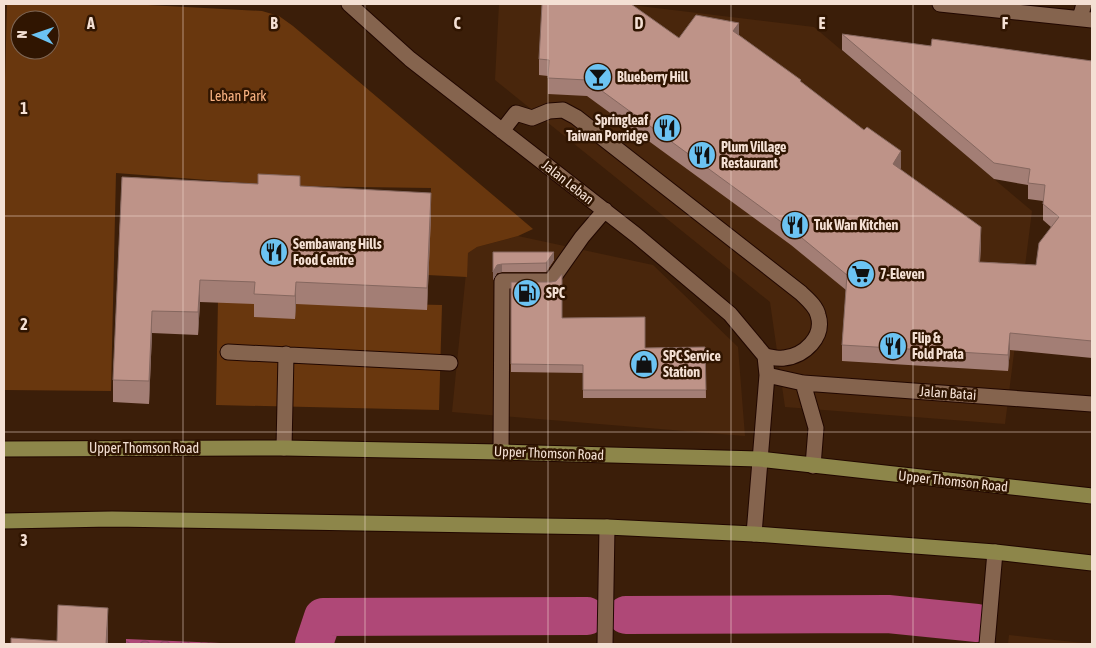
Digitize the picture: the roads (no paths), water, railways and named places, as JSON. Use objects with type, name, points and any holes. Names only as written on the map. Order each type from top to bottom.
[{"type":"main road","name":"Upper Thomson Road","points":[[4,449],[284,448],[502,452],[759,460],[1092,496]]},
{"type":"main road","points":[[4,521],[112,520],[607,527],[754,534],[995,552],[1092,563]]},
{"type":"street","name":"Jalan Leban","points":[[349,4],[410,58],[605,210],[730,314],[764,356]]},
{"type":"street","points":[[940,4],[1085,14]]},
{"type":"street","points":[[502,131],[516,113],[532,118],[548,111],[563,110],[576,117],[810,301],[818,315],[819,326],[815,339],[808,349],[797,355],[783,358],[764,356],[767,375],[754,534]]},
{"type":"street","points":[[502,452],[502,281],[551,281],[582,237],[605,210]]},
{"type":"street","points":[[228,352],[450,362]]},
{"type":"street","points":[[284,448],[286,354]]},
{"type":"street","points":[[767,375],[803,382],[816,428],[813,466]]},
{"type":"street","name":"Jalan Batai","points":[[803,382],[1092,404]]},
{"type":"street","points":[[605,644],[607,527]]},
{"type":"street","points":[[987,644],[995,552]]},
{"type":"water","points":[[126,639],[244,644],[126,644]]},
{"type":"waterway","points":[[626,615],[888,614],[977,623]]},
{"type":"waterway","points":[[314,644],[323,617],[587,616]]},
{"type":"place","name":"Blueberry Hill","points":[[598,77]]},
{"type":"place","name":"Springleaf Taiwan Porridge","points":[[667,128]]},
{"type":"place","name":"Plum Village Restaurant","points":[[702,155]]},
{"type":"place","name":"Tuk Wan Kitchen","points":[[795,225]]},
{"type":"place","name":"Sembawang Hills Food Centre","points":[[274,252]]},
{"type":"place","name":"7-Eleven","points":[[861,274]]},
{"type":"place","name":"SPC","points":[[527,293]]},
{"type":"place","name":"Flip & Fold Prata","points":[[893,346]]},
{"type":"place","name":"SPC Service Station","points":[[644,364]]},
{"type":"park label","name":"Leban Park","points":[[238,96]]}]
